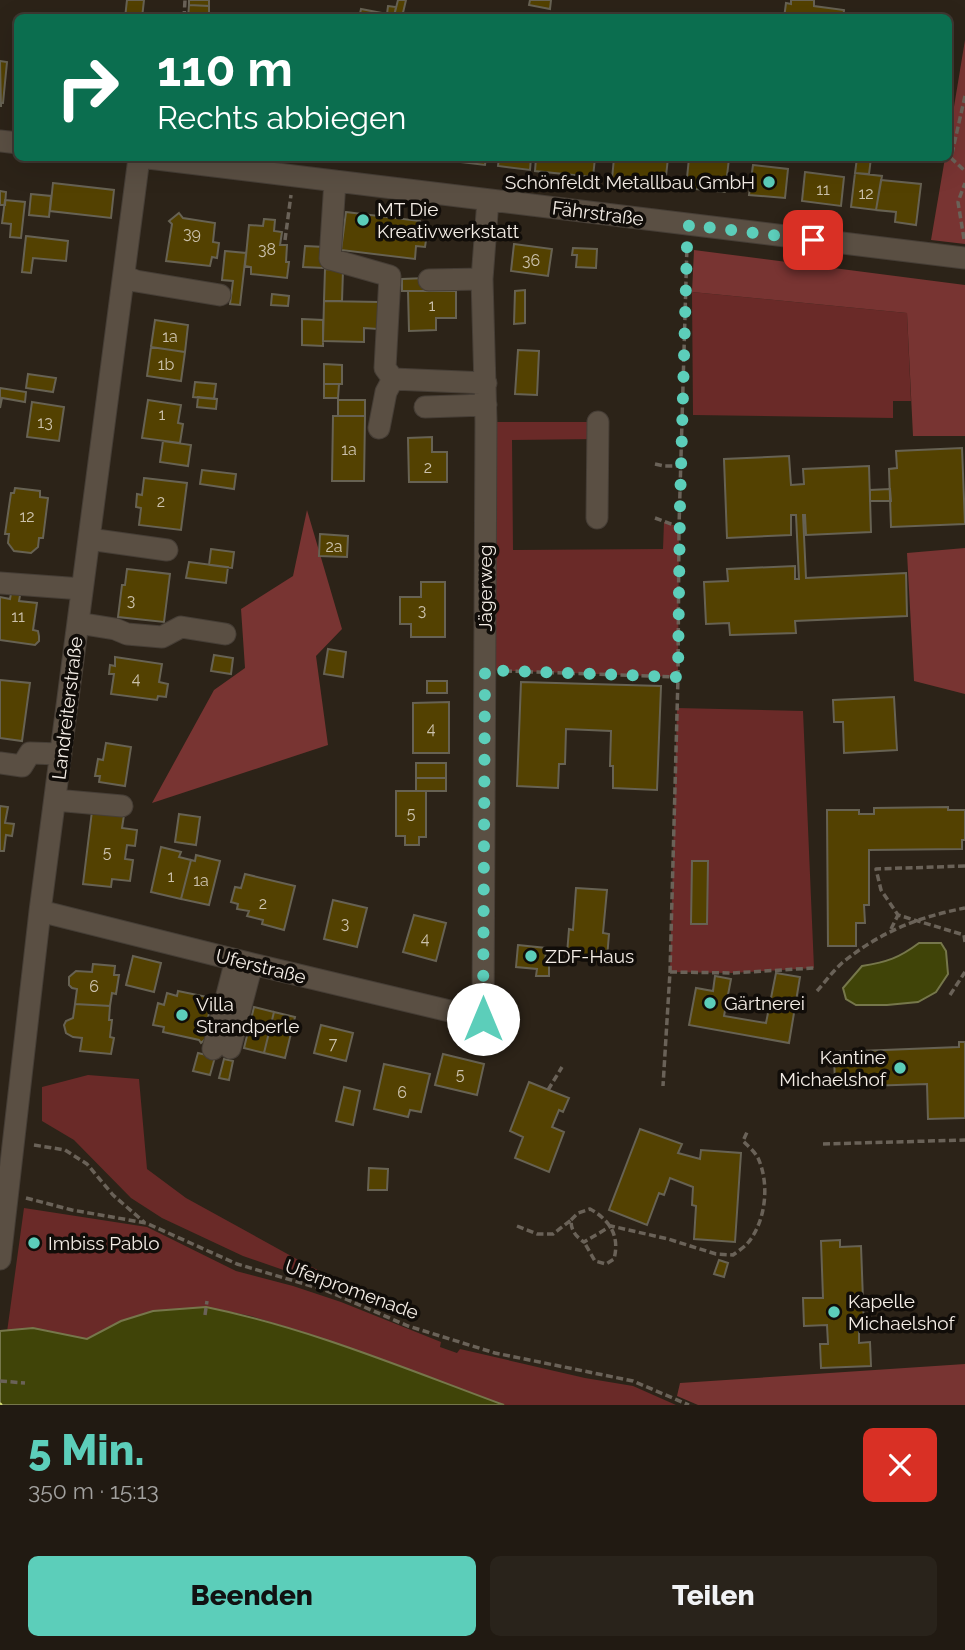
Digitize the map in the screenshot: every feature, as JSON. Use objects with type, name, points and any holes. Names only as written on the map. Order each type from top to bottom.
[{"type":"street","name":"Landreiterstraße","points":[[0,1259],[40,911],[139,161]]},
{"type":"street","name":"Fährstraße","points":[[172,161],[965,258]]},
{"type":"street","points":[[335,181],[330,259],[390,276],[384,368],[393,379],[486,383]]},
{"type":"street","name":"Jägerweg","points":[[483,1019],[486,383],[482,279],[488,200]]},
{"type":"street","points":[[124,276],[136,281],[220,295]]},
{"type":"street","points":[[429,280],[482,279]]},
{"type":"street","points":[[379,428],[386,392],[393,379]]},
{"type":"street","points":[[425,407],[486,405]]},
{"type":"street","points":[[597,519],[598,422]]},
{"type":"street","points":[[89,539],[167,550]]},
{"type":"street","points":[[0,583],[82,589]]},
{"type":"street","points":[[78,623],[115,629],[127,634],[162,637],[181,627],[225,634]]},
{"type":"street","points":[[0,763],[22,766],[30,753],[61,754]]},
{"type":"street","points":[[55,800],[122,806]]},
{"type":"street","name":"Uferstraße","points":[[40,911],[483,1019]]},
{"type":"street","points":[[221,1049],[244,962]]},
{"type":"path","points":[[952,150],[965,96]]},
{"type":"path","points":[[965,183],[958,202],[965,243]]},
{"type":"path","points":[[285,240],[291,196]]},
{"type":"path","points":[[663,1086],[670,972],[678,677],[680,466],[689,225]]},
{"type":"path","points":[[655,464],[680,466]]},
{"type":"path","points":[[656,519],[679,527]]},
{"type":"path","points":[[485,670],[678,677]]},
{"type":"path","points":[[965,866],[877,869],[881,890],[898,915],[964,935],[965,942]]},
{"type":"path","points":[[817,991],[841,964],[889,931],[917,920],[965,908]]},
{"type":"path","points":[[889,931],[898,915]]},
{"type":"path","points":[[670,972],[732,973],[814,968]]},
{"type":"path","points":[[950,995],[965,972]]},
{"type":"path","points":[[548,1090],[562,1067]]},
{"type":"path","points":[[584,1242],[611,1226],[668,1239],[716,1254],[733,1255],[746,1245],[758,1225],[764,1203],[764,1174],[757,1155],[743,1141],[748,1130]]},
{"type":"path","points":[[823,1144],[965,1140]]},
{"type":"path","points":[[13,1142],[65,1150],[87,1164],[113,1195],[146,1223]]},
{"type":"path","name":"Uferpromenade","points":[[7,1193],[72,1210],[146,1223],[237,1264],[325,1290],[408,1325],[495,1353],[633,1381],[689,1405]]},
{"type":"path","points":[[517,1226],[537,1234],[552,1234],[578,1213],[590,1209],[611,1226],[617,1250],[614,1259],[606,1264],[595,1261],[584,1242],[575,1236],[571,1220]]},
{"type":"path","points":[[205,1315],[207,1301]]},
{"type":"path","points":[[0,1381],[25,1383]]},
{"type":"shaded area","points":[[965,40],[965,244],[931,240],[944,161],[952,161],[952,119]]},
{"type":"shaded area","points":[[694,250],[965,285],[965,436],[913,436],[907,313],[692,292]]},
{"type":"shaded area","points":[[692,292],[907,313],[911,401],[893,401],[893,418],[693,415]]},
{"type":"shaded area","points":[[486,422],[598,422],[598,439],[512,440],[513,550],[663,549],[664,522],[679,527],[678,677],[485,670]]},
{"type":"shaded area","points":[[307,510],[342,629],[316,656],[328,745],[152,803],[214,690],[245,668],[241,609],[293,576]]},
{"type":"shaded area","points":[[965,548],[965,694],[914,681],[907,553]]},
{"type":"shaded area","points":[[677,708],[803,711],[814,968],[732,973],[670,972]]},
{"type":"shaded area","points":[[919,943],[941,943],[946,951],[948,974],[936,992],[918,1002],[887,1005],[856,1005],[846,999],[843,988],[862,966],[892,959]]},
{"type":"shaded area","points":[[88,1075],[139,1079],[147,1169],[186,1198],[363,1293],[324,1284],[243,1256],[162,1218],[131,1198],[74,1140],[42,1121],[42,1087]]},
{"type":"shaded area","points":[[24,1208],[147,1227],[236,1271],[341,1302],[441,1342],[440,1347],[457,1353],[460,1349],[585,1378],[633,1386],[676,1405],[504,1405],[303,1332],[251,1316],[206,1307],[153,1311],[121,1321],[87,1339],[33,1328],[7,1332]]},
{"type":"shaded area","points":[[206,1307],[320,1338],[504,1405],[0,1405],[0,1331],[33,1328],[87,1339],[121,1321],[153,1311]]},
{"type":"shaded area","points":[[965,1364],[965,1405],[698,1405],[677,1396],[680,1383]]},
{"type":"building","points":[[127,0],[144,0],[142,14],[125,14]]},
{"type":"building","points":[[189,0],[209,0],[209,6],[189,5]]},
{"type":"building","points":[[398,0],[406,0],[403,14],[394,14]]},
{"type":"building","points":[[530,0],[551,0],[550,9],[529,5]]},
{"type":"building","points":[[791,0],[814,0],[814,6],[844,10],[844,14],[785,14],[786,3],[791,4]]},
{"type":"building","points":[[189,5],[209,6],[209,14],[188,14]]},
{"type":"building","points":[[388,6],[396,7],[394,14],[387,14]]},
{"type":"building","points":[[361,9],[387,14],[360,14]]},
{"type":"building","points":[[0,61],[7,62],[1,107]]},
{"type":"building","points":[[452,161],[486,161],[485,165]]},
{"type":"building","points":[[499,161],[531,161],[530,170],[498,166]]},
{"type":"building","points":[[536,161],[595,161],[593,177],[535,171]]},
{"type":"building","points":[[614,161],[668,161],[665,185],[612,179]]},
{"type":"building","points":[[689,161],[729,161],[725,192],[686,188]]},
{"type":"building","points":[[857,161],[871,161],[869,174],[855,173]]},
{"type":"building","name":"Schönfeldt Metallbau GmbH","points":[[753,165],[788,169],[785,198],[749,195]]},
{"type":"building","points":[[805,172],[844,177],[841,206],[802,201]]},
{"type":"building","points":[[855,173],[882,176],[876,210],[851,207]]},
{"type":"building","points":[[881,180],[921,184],[916,225],[895,222],[896,212],[876,210]]},
{"type":"building","points":[[53,183],[114,190],[111,218],[50,211]]},
{"type":"building","points":[[0,191],[6,192],[5,205],[0,205]]},
{"type":"building","points":[[31,194],[51,196],[49,217],[29,215]]},
{"type":"building","points":[[5,200],[25,202],[21,238],[10,237],[11,224],[2,223]]},
{"type":"building","points":[[346,212],[420,221],[418,233],[427,234],[425,247],[416,246],[415,259],[341,250]]},
{"type":"building","points":[[179,213],[183,218],[215,223],[213,242],[219,243],[217,258],[212,257],[210,266],[166,261],[172,224],[169,221]]},
{"type":"building","points":[[264,219],[275,220],[274,231],[282,232],[280,245],[287,245],[286,262],[289,262],[287,278],[251,274],[251,267],[245,266],[249,225],[263,226]]},
{"type":"building","points":[[26,236],[68,241],[66,261],[33,258],[31,273],[22,272]]},
{"type":"building","points":[[514,244],[552,249],[548,276],[511,271]]},
{"type":"building","points":[[305,246],[325,247],[324,268],[303,267]]},
{"type":"building","points":[[573,248],[597,249],[596,268],[576,267],[577,255],[572,255]]},
{"type":"building","points":[[225,251],[246,253],[240,305],[230,304],[233,281],[222,280]]},
{"type":"building","points":[[325,269],[343,270],[342,301],[324,301]]},
{"type":"building","points":[[426,278],[426,291],[402,291],[402,279]]},
{"type":"building","points":[[525,290],[525,323],[514,324],[515,291]]},
{"type":"building","points":[[408,291],[456,291],[456,318],[436,318],[436,330],[409,331]]},
{"type":"building","points":[[272,294],[289,296],[288,306],[271,305]]},
{"type":"building","points":[[324,301],[379,302],[378,329],[364,328],[364,342],[323,341]]},
{"type":"building","points":[[302,319],[323,320],[323,346],[302,345]]},
{"type":"building","points":[[155,320],[188,325],[185,352],[151,347]]},
{"type":"building","points":[[151,347],[185,352],[181,381],[147,376]]},
{"type":"building","points":[[518,350],[539,351],[537,395],[515,394]]},
{"type":"building","points":[[324,364],[342,365],[342,384],[324,384]]},
{"type":"building","points":[[28,374],[56,378],[53,392],[26,388]]},
{"type":"building","points":[[195,382],[216,384],[214,399],[193,397]]},
{"type":"building","points":[[324,384],[339,384],[338,398],[324,398]]},
{"type":"building","points":[[0,388],[26,392],[25,402],[2,398],[0,408]]},
{"type":"building","points":[[198,397],[217,399],[216,409],[197,407]]},
{"type":"building","points":[[148,400],[181,405],[178,423],[183,424],[180,443],[142,438]]},
{"type":"building","points":[[338,400],[365,400],[365,416],[338,416]]},
{"type":"building","points":[[32,402],[64,407],[59,441],[27,437]]},
{"type":"building","points":[[333,416],[365,416],[364,481],[332,481]]},
{"type":"building","points":[[432,437],[432,452],[447,452],[447,482],[409,482],[408,438]]},
{"type":"building","points":[[163,441],[191,445],[188,466],[160,462]]},
{"type":"building","points":[[962,448],[965,524],[891,527],[889,469],[897,468],[896,451]]},
{"type":"building","points":[[789,456],[791,485],[804,484],[803,469],[869,466],[871,532],[806,535],[803,515],[806,578],[906,573],[907,616],[795,621],[796,633],[730,635],[729,623],[706,624],[704,582],[728,581],[727,569],[795,566],[795,579],[799,579],[796,515],[791,515],[791,535],[727,538],[724,459]]},
{"type":"building","points":[[202,470],[236,474],[234,489],[200,484]]},
{"type":"building","points":[[144,478],[187,483],[181,530],[139,525],[141,508],[136,507],[137,494],[142,495]]},
{"type":"building","points":[[15,488],[40,491],[40,497],[48,498],[43,538],[39,538],[38,547],[31,553],[14,551],[8,543],[9,534],[5,534],[11,493],[14,493]]},
{"type":"building","points":[[890,489],[891,501],[870,501],[870,490]]},
{"type":"building","points":[[320,534],[348,536],[347,557],[319,556]]},
{"type":"building","points":[[211,549],[234,552],[232,568],[209,565]]},
{"type":"building","points":[[189,562],[228,567],[226,583],[186,578]]},
{"type":"building","points":[[127,569],[170,574],[164,622],[118,617]]},
{"type":"building","points":[[421,582],[445,582],[445,637],[411,637],[411,624],[400,624],[400,597],[421,597]]},
{"type":"building","points":[[12,588],[21,590],[19,601],[37,603],[33,630],[38,631],[39,641],[35,645],[0,640],[0,597],[10,599]]},
{"type":"building","points":[[328,649],[346,652],[343,677],[324,674]]},
{"type":"building","points":[[214,655],[233,658],[231,674],[211,671]]},
{"type":"building","points":[[115,657],[162,664],[159,682],[168,684],[166,697],[158,696],[157,700],[111,694],[114,674],[109,674],[110,665],[115,666]]},
{"type":"building","points":[[0,680],[30,683],[22,741],[0,738]]},
{"type":"building","points":[[427,681],[447,681],[447,693],[427,693]]},
{"type":"building","points":[[521,682],[661,686],[657,790],[613,788],[613,766],[610,766],[611,731],[566,729],[565,764],[559,764],[558,788],[517,786]]},
{"type":"building","points":[[894,697],[897,750],[844,753],[843,722],[834,722],[833,700]]},
{"type":"building","points":[[449,702],[449,753],[413,753],[413,703]]},
{"type":"building","points":[[106,743],[131,747],[125,786],[99,782],[100,776],[95,776],[98,759],[103,760]]},
{"type":"building","points":[[416,763],[446,763],[446,778],[416,778]]},
{"type":"building","points":[[416,778],[446,778],[446,791],[416,791]]},
{"type":"building","points":[[396,791],[426,791],[426,837],[419,837],[419,845],[405,845],[405,836],[396,836]]},
{"type":"building","points":[[0,806],[8,807],[5,823],[14,824],[12,836],[6,835],[4,851],[0,851]]},
{"type":"building","points":[[948,807],[948,810],[965,810],[965,840],[962,840],[962,849],[869,850],[869,905],[864,905],[865,923],[856,923],[856,946],[828,946],[827,810],[859,810],[859,814],[874,814],[874,808]]},
{"type":"building","points":[[92,811],[124,815],[122,828],[137,830],[135,846],[127,845],[125,859],[133,860],[130,881],[112,879],[111,887],[83,884]]},
{"type":"building","points":[[179,814],[200,817],[196,845],[175,842]]},
{"type":"building","points":[[161,847],[181,852],[179,857],[191,860],[181,899],[151,892]]},
{"type":"building","points":[[196,855],[220,861],[209,905],[181,899],[191,860],[195,861]]},
{"type":"building","points":[[692,861],[708,861],[707,924],[691,924]]},
{"type":"building","points":[[245,874],[295,886],[284,930],[262,924],[263,920],[247,916],[249,911],[237,909],[238,904],[231,902],[235,887],[241,888]]},
{"type":"building","points":[[576,888],[607,890],[603,933],[609,934],[607,958],[567,954],[569,929],[573,930]]},
{"type":"building","points":[[333,900],[367,908],[357,947],[324,939]]},
{"type":"building","points":[[414,915],[446,923],[436,961],[403,952]]},
{"type":"building","name":"ZDF-Haus","points":[[518,945],[546,948],[545,965],[549,965],[549,976],[536,976],[537,969],[516,967]]},
{"type":"building","points":[[133,956],[161,963],[154,992],[126,985]]},
{"type":"building","points":[[93,964],[115,966],[114,975],[119,975],[116,994],[112,993],[110,1006],[75,1004],[77,989],[69,985],[69,977],[76,971],[92,972]]},
{"type":"building","name":"Gärtnerei","points":[[776,973],[800,977],[789,1043],[689,1025],[696,988],[713,991],[715,976],[731,979],[724,1016],[766,1023]]},
{"type":"building","name":"Villa Strandperle","points":[[178,991],[212,998],[206,1028],[210,1035],[201,1043],[199,1040],[163,1032],[164,1027],[153,1025],[158,1003],[164,1005],[167,993],[177,996]]},
{"type":"building","points":[[75,1004],[110,1006],[110,1037],[114,1038],[111,1054],[80,1051],[82,1038],[66,1033],[64,1025],[73,1018]]},
{"type":"building","points":[[254,1007],[274,1012],[264,1053],[244,1048]]},
{"type":"building","points":[[274,1012],[295,1017],[285,1058],[264,1053]]},
{"type":"building","points":[[321,1025],[353,1033],[346,1061],[314,1053]]},
{"type":"building","name":"Kantine Michaelshof","points":[[959,1042],[965,1042],[965,1118],[928,1119],[927,1084],[835,1087],[834,1052],[959,1047]]},
{"type":"building","points":[[198,1053],[215,1057],[210,1075],[193,1071]]},
{"type":"building","points":[[443,1054],[484,1064],[477,1095],[435,1085]]},
{"type":"building","points":[[224,1059],[233,1061],[229,1080],[219,1078]]},
{"type":"building","points":[[384,1064],[430,1074],[421,1112],[410,1110],[408,1117],[374,1109]]},
{"type":"building","points":[[529,1082],[569,1098],[563,1112],[559,1110],[552,1127],[564,1132],[549,1172],[515,1158],[523,1137],[510,1131]]},
{"type":"building","points":[[344,1087],[360,1091],[353,1125],[336,1121]]},
{"type":"building","points":[[640,1129],[682,1144],[678,1153],[700,1159],[701,1150],[741,1153],[735,1242],[694,1239],[696,1206],[692,1205],[693,1187],[670,1178],[664,1195],[659,1193],[647,1225],[609,1210]]},
{"type":"building","points":[[369,1168],[388,1169],[387,1190],[368,1190]]},
{"type":"building","name":"Kapelle Michaelshof","points":[[840,1240],[840,1247],[861,1246],[864,1327],[859,1327],[859,1343],[870,1342],[871,1366],[821,1368],[820,1344],[828,1344],[827,1325],[804,1326],[803,1298],[823,1298],[821,1241]]},
{"type":"building","points":[[719,1260],[728,1263],[724,1277],[714,1274]]},
{"type":"place","name":"Schönfeldt Metallbau GmbH","points":[[769,182]]},
{"type":"place","name":"MT Die Kreativwerkstatt","points":[[363,220]]},
{"type":"place","name":"ZDF-Haus","points":[[531,956]]},
{"type":"place","name":"Gärtnerei","points":[[710,1003]]},
{"type":"place","name":"Villa Strandperle","points":[[182,1015]]},
{"type":"place","name":"Kantine Michaelshof","points":[[900,1068]]},
{"type":"place","name":"Imbiss Pablo","points":[[34,1243]]},
{"type":"place","name":"Kapelle Michaelshof","points":[[834,1312]]},
{"type":"route","points":[[483,1019],[485,670],[678,677],[680,466],[689,225],[813,240]]}]
